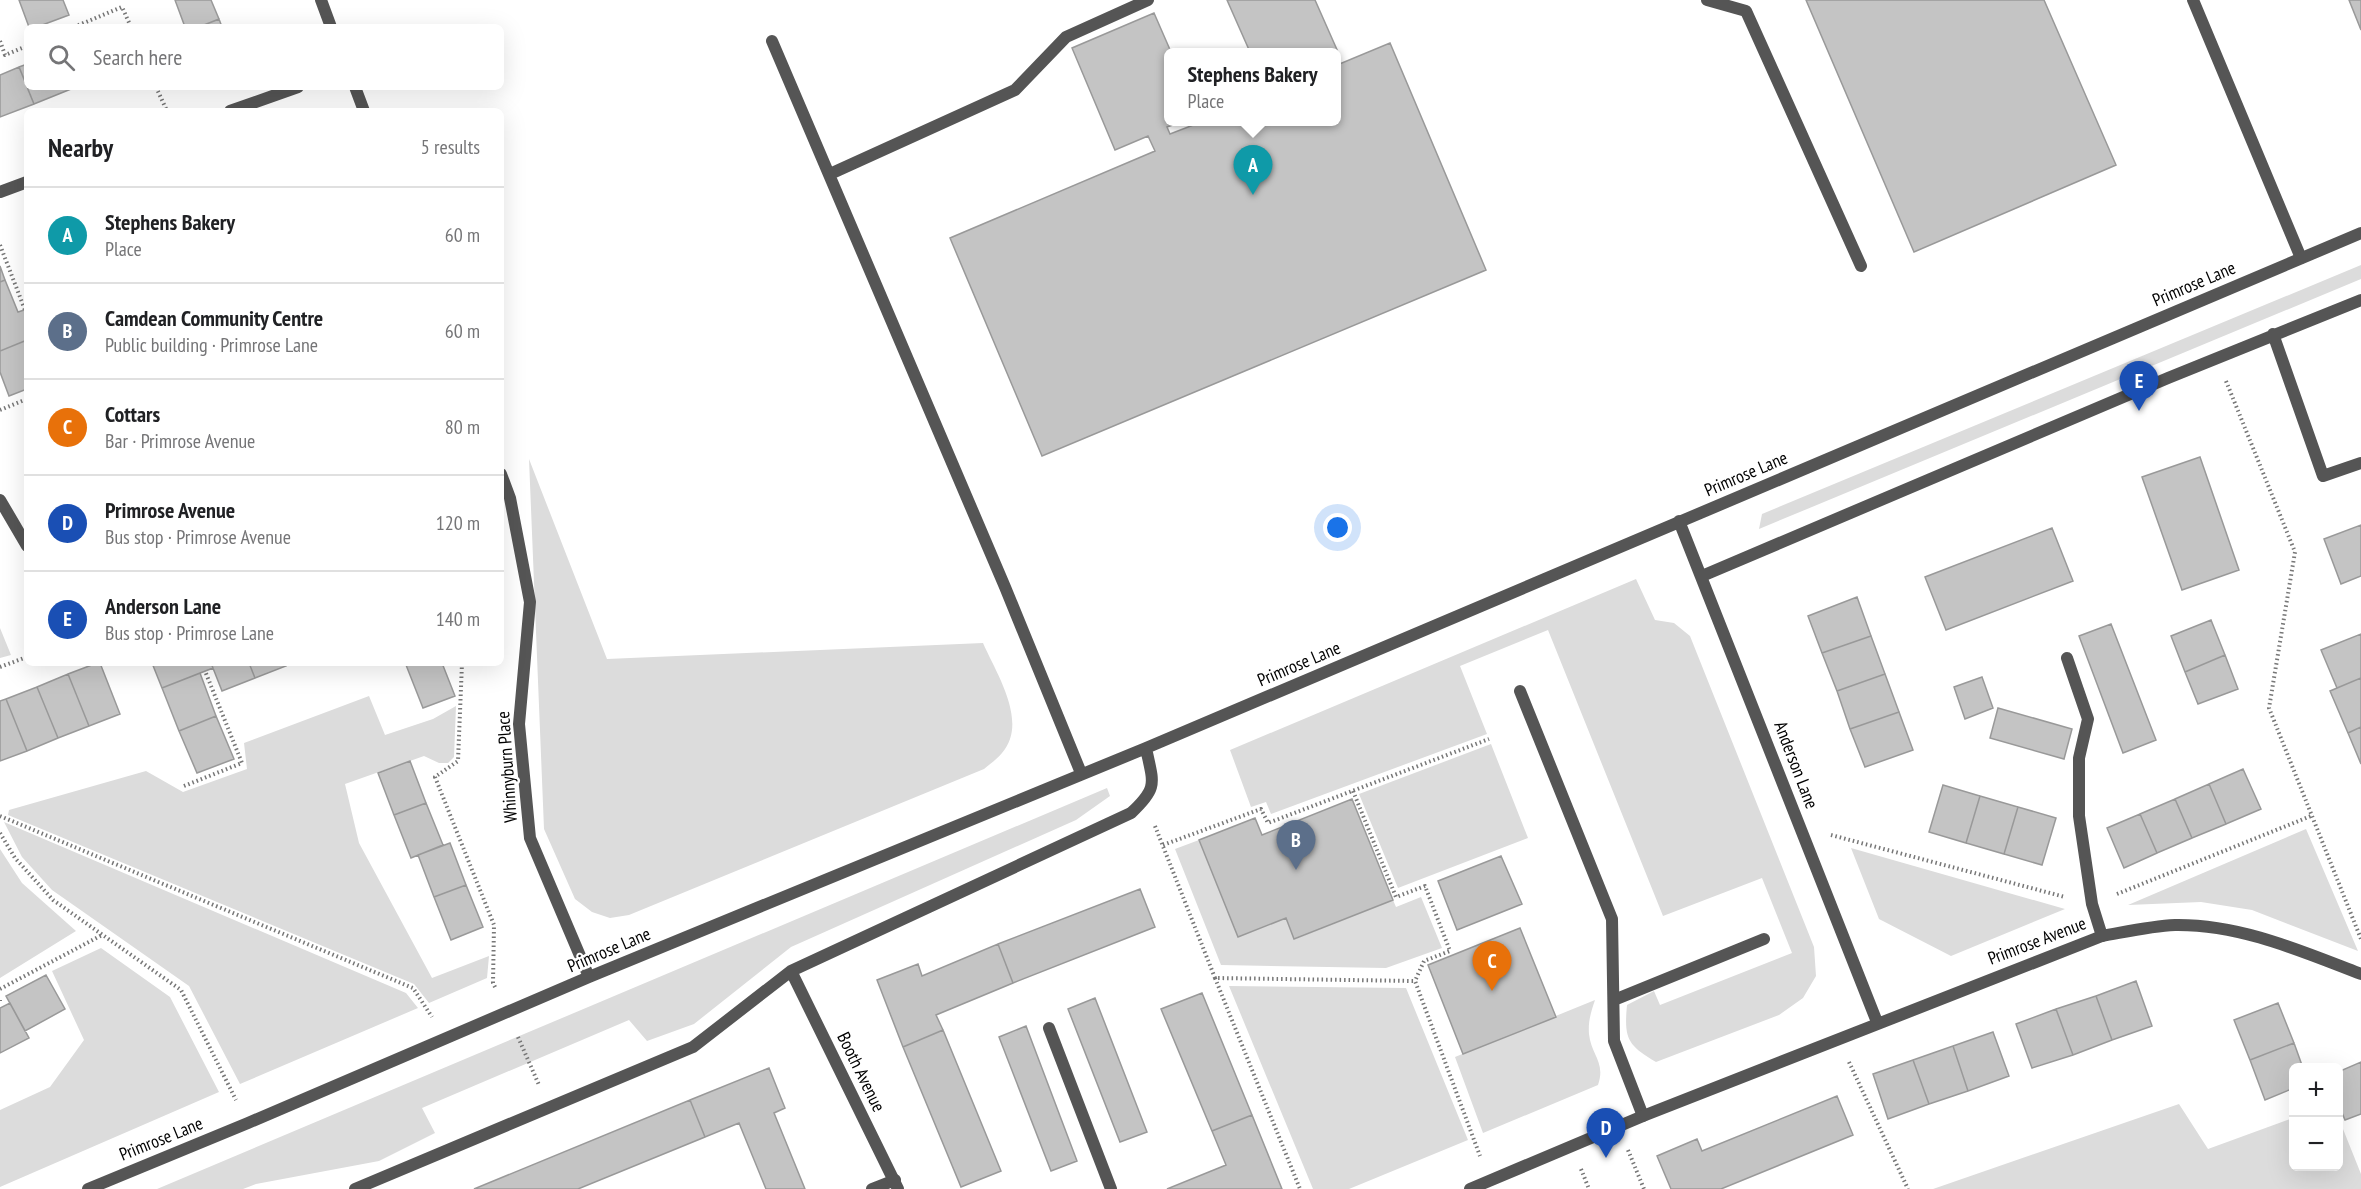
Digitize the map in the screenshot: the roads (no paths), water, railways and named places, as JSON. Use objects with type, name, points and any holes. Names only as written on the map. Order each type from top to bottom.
[{"type":"street","points":[[321,0],[331,24]]},
{"type":"street","points":[[830,174],[927,132],[1015,90],[1066,37],[1148,0]]},
{"type":"street","points":[[1707,0],[1746,11],[1861,266]]},
{"type":"street","points":[[2193,0],[2301,258]]},
{"type":"street","points":[[772,41],[1005,587],[1081,773]]},
{"type":"street","points":[[238,108],[290,90]]},
{"type":"street","points":[[355,90],[363,108]]},
{"type":"street","points":[[0,192],[24,183]]},
{"type":"street","name":"Primrose Lane","points":[[88,1189],[248,1124],[590,977],[1146,748],[2361,233]]},
{"type":"street","points":[[1702,576],[2217,357],[2361,300]]},
{"type":"street","points":[[2273,334],[2323,476],[2361,463]]},
{"type":"street","name":"Whinnyburn Place","points":[[504,482],[510,498],[530,602],[519,724],[530,837],[590,977]]},
{"type":"street","points":[[0,500],[24,541]]},
{"type":"street","name":"Anderson Lane","points":[[1679,521],[1877,1022]]},
{"type":"street","points":[[2067,658],[2088,719],[2079,758],[2079,816],[2092,904],[2102,936]]},
{"type":"street","points":[[1520,691],[1612,919],[1614,1041],[1643,1116]]},
{"type":"street","points":[[355,1189],[693,1047],[791,971],[1131,813],[1145,800],[1153,782],[1146,748]]},
{"type":"street","name":"Primrose Avenue","points":[[1470,1189],[1643,1116],[1877,1022],[2102,936],[2174,925],[2239,931],[2300,950],[2361,974]]},
{"type":"street","points":[[1614,999],[1764,939]]},
{"type":"street","name":"Booth Avenue","points":[[791,971],[896,1184]]},
{"type":"street","points":[[1049,1028],[1111,1189]]},
{"type":"street","points":[[872,1189],[896,1184]]},
{"type":"place","name":"Stephens Bakery","points":[[1253,195]]},
{"type":"place","name":"Anderson Lane","points":[[2139,411]]},
{"type":"place","name":"Camdean Community Centre","points":[[1296,870]]},
{"type":"place","name":"Cottars","points":[[1492,991]]},
{"type":"place","name":"Primrose Avenue","points":[[1606,1158]]}]
